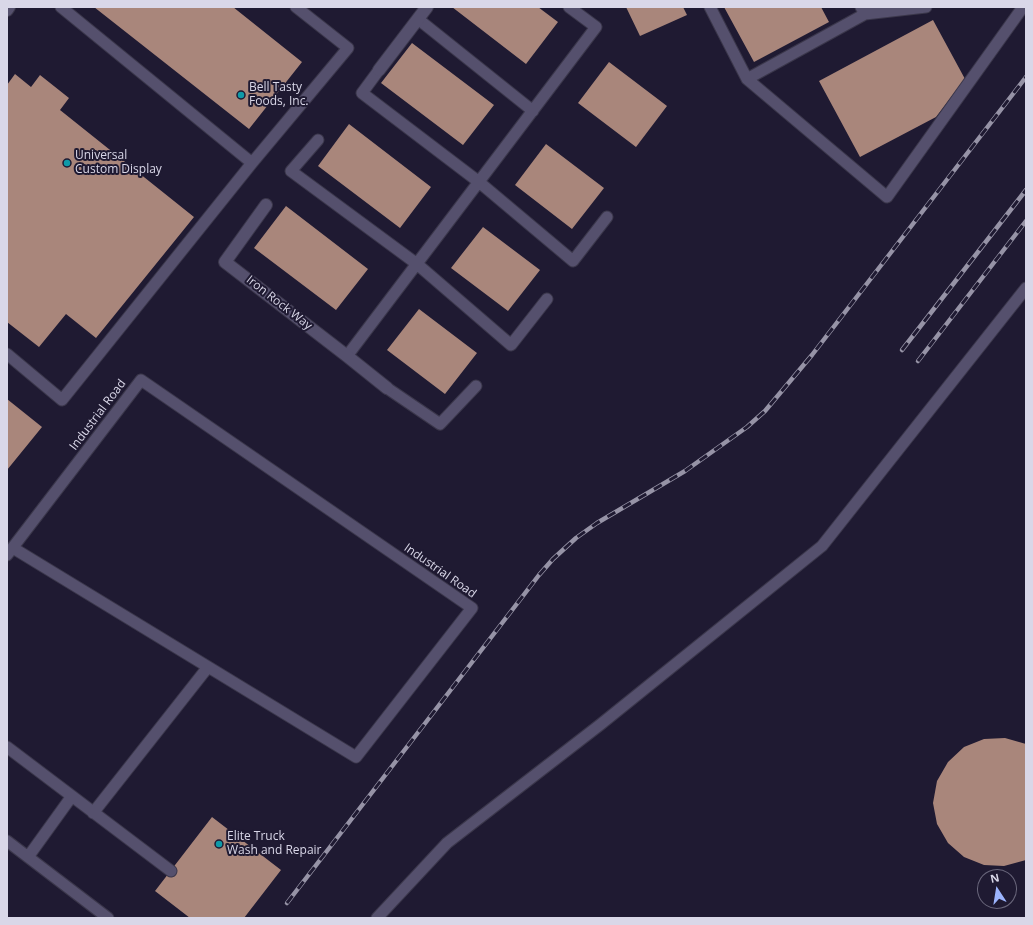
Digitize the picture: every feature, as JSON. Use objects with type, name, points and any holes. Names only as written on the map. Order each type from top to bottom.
[{"type":"street","points":[[378,70],[427,7]]},
{"type":"street","name":"Iron Rock Way","points":[[266,205],[225,262],[387,388]]},
{"type":"lane","points":[[61,7],[252,163]]},
{"type":"lane","points":[[7,354],[62,400],[252,163],[348,48],[296,7]]},
{"type":"lane","points":[[347,356],[596,27],[569,7]]},
{"type":"lane","points":[[710,7],[747,79],[887,197],[1023,7]]},
{"type":"lane","points":[[747,79],[863,10],[926,7]]},
{"type":"lane","points":[[418,19],[533,111]]},
{"type":"lane","points":[[378,70],[362,93],[479,182],[572,261],[607,216]]},
{"type":"lane","points":[[318,140],[291,171],[417,264],[511,345],[547,299]]},
{"type":"lane","points":[[377,918],[447,843],[601,724],[822,546],[1026,288]]},
{"type":"lane","name":"Industrial Road","points":[[141,380],[472,608],[356,757],[208,667],[10,551],[141,380]]},
{"type":"lane","points":[[387,388],[440,424],[476,386]]},
{"type":"lane","points":[[93,812],[208,667]]},
{"type":"lane","points":[[7,747],[171,871]]},
{"type":"lane","points":[[28,857],[72,796]]},
{"type":"lane","points":[[7,841],[108,918]]},
{"type":"building","name":"Bell Tasty Foods, Inc.","points":[[94,7],[233,7],[302,62],[249,129]]},
{"type":"building","points":[[452,7],[538,7],[558,22],[526,64]]},
{"type":"building","points":[[626,7],[683,7],[687,15],[640,36]]},
{"type":"building","points":[[724,7],[821,7],[829,22],[754,62]]},
{"type":"building","points":[[933,20],[965,79],[936,117],[860,157],[819,81]]},
{"type":"building","points":[[412,43],[494,105],[463,145],[381,83]]},
{"type":"building","points":[[609,62],[667,106],[636,147],[578,103]]},
{"type":"building","name":"Universal Custom Display","points":[[15,74],[31,87],[40,75],[69,98],[60,110],[194,217],[96,338],[66,314],[39,347],[7,322],[7,85]]},
{"type":"building","points":[[349,124],[431,187],[400,228],[318,166]]},
{"type":"building","points":[[546,144],[604,188],[572,229],[515,185]]},
{"type":"building","points":[[286,206],[368,269],[336,310],[254,248]]},
{"type":"building","points":[[483,227],[540,270],[508,311],[451,268]]},
{"type":"building","points":[[419,309],[477,353],[445,394],[387,350]]},
{"type":"building","points":[[7,399],[42,427],[7,470]]},
{"type":"building","points":[[1005,738],[1026,744],[1026,860],[1004,866],[984,865],[964,857],[948,843],[937,824],[933,803],[937,781],[948,762],[964,747],[984,739]]},
{"type":"building","name":"Elite Truck Wash and Repair","points":[[212,817],[281,870],[244,918],[190,918],[155,891]]},
{"type":"railway","points":[[287,903],[539,575],[553,559],[576,538],[597,523],[685,471],[747,427],[765,411],[812,355],[1026,77]]},
{"type":"railway","points":[[902,350],[1026,190]]},
{"type":"railway","points":[[918,361],[1026,221]]},
{"type":"place","name":"Bell Tasty Foods, Inc.","points":[[241,95]]},
{"type":"place","name":"Universal Custom Display","points":[[67,163]]},
{"type":"place","name":"Elite Truck Wash and Repair","points":[[219,844]]}]
